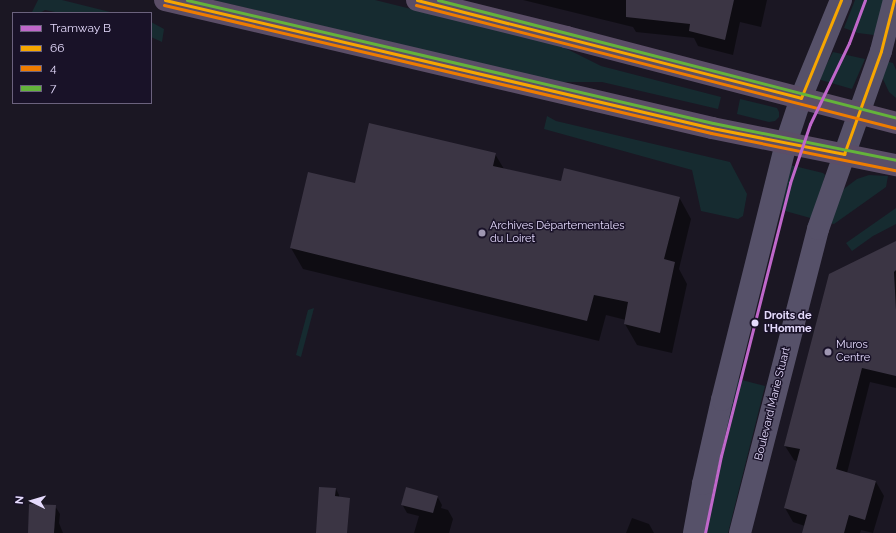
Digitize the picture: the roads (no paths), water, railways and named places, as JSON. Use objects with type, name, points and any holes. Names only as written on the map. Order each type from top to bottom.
[{"type":"main road","points":[[165,0],[190,3],[712,128],[896,165]]},
{"type":"main road","points":[[417,0],[566,37],[896,123]]},
{"type":"main road","points":[[694,533],[703,484],[721,407],[786,143],[801,98],[841,0]]},
{"type":"main road","name":"Boulevard Marie Stuart","points":[[740,533],[818,229],[881,51],[894,0]]},
{"type":"tram line","name":"B","points":[[705,533],[721,456],[790,183],[810,124],[849,43],[865,0]]},
{"type":"place","name":"Archives Départementales du Loiret","points":[[482,233]]},
{"type":"place","name":"Droits de l'Homme","points":[[755,323]]},
{"type":"place","name":"Muros Centre","points":[[828,352]]}]
